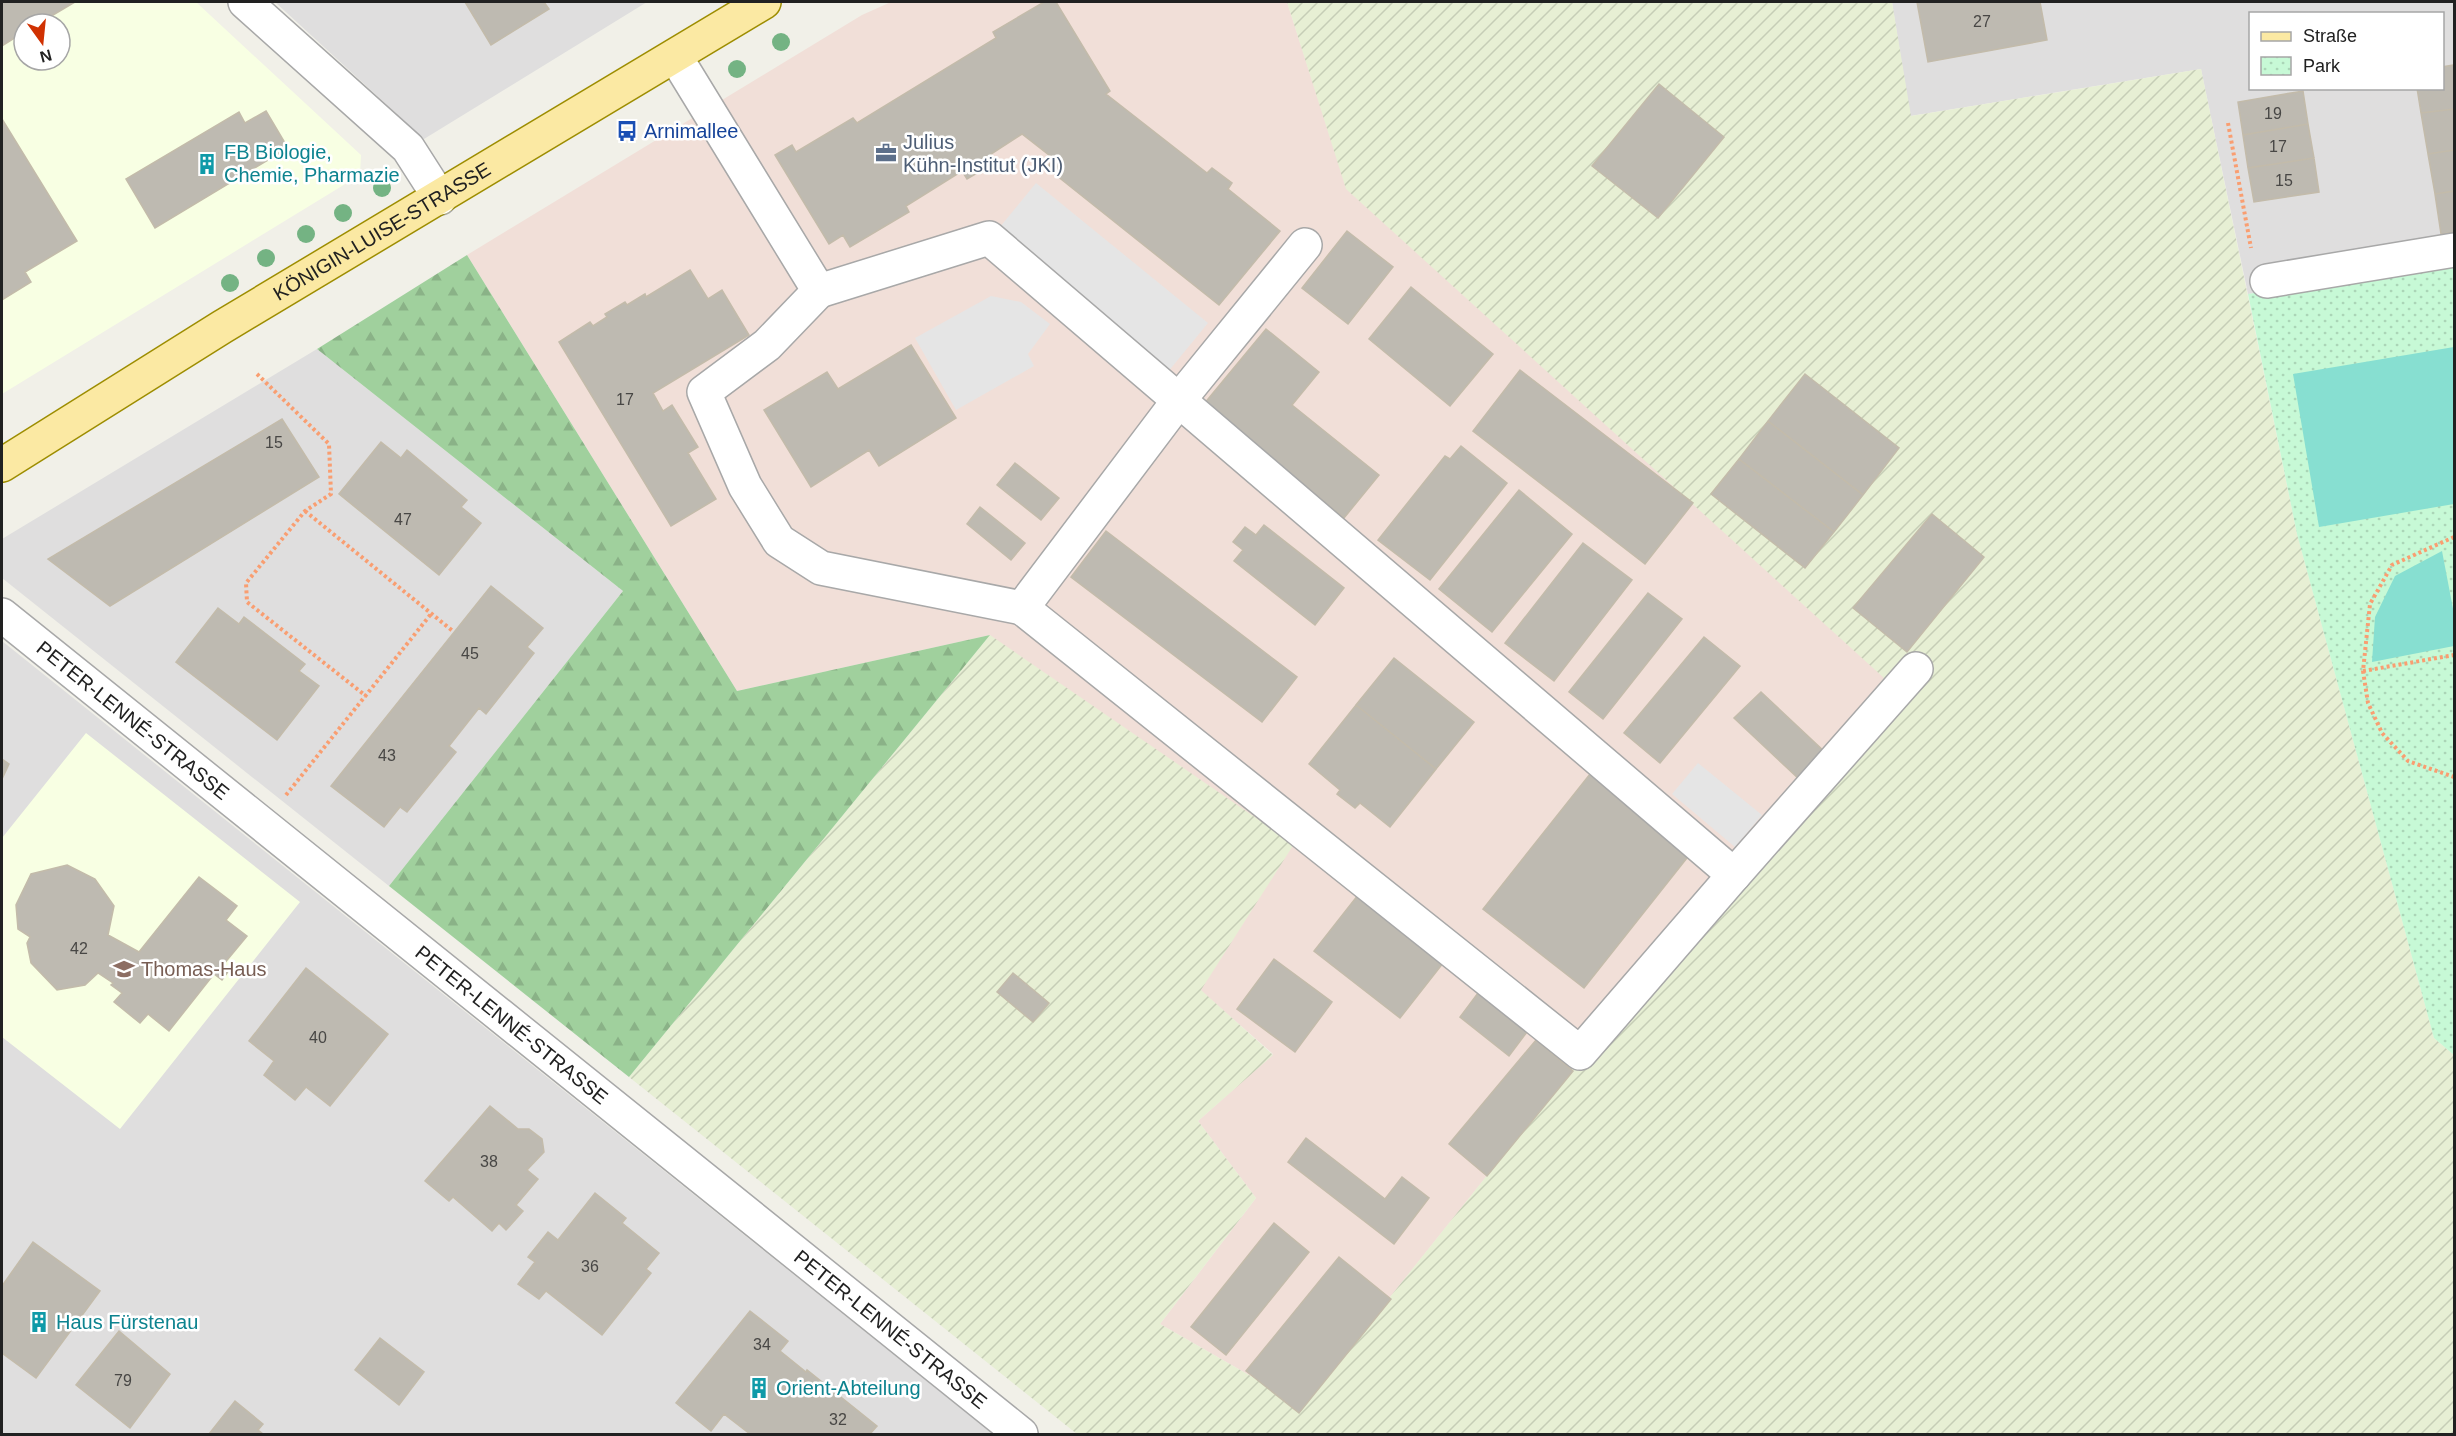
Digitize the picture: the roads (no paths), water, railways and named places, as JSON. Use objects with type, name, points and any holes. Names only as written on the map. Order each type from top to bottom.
[{"type":"main road","name":"KÖNIGIN-LUISE-STRASSE","points":[[2,465],[222,327],[765,2]]},
{"type":"street","points":[[245,2],[408,148],[440,198]]},
{"type":"street","points":[[675,56],[819,291]]},
{"type":"street","points":[[1734,875],[989,238],[819,291],[767,345],[704,392],[745,486],[779,541],[821,568],[1022,608],[1580,1053],[1916,669]]},
{"type":"street","points":[[1022,608],[1179,400],[1305,245]]},
{"type":"street","points":[[2267,281],[2454,250]]},
{"type":"street","name":"PETER-LENNÉ-STRASSE","points":[[2,615],[1021,1434]]},
{"type":"place","name":"Arnimallee","points":[[627,131]]},
{"type":"place","name":"Julius Kühn-Institut (JKI)","points":[[886,153]]},
{"type":"place","name":"FB Biologie, Chemie, Pharmazie","points":[[207,164]]},
{"type":"place","name":"Thomas-Haus","points":[[124,969]]},
{"type":"place","name":"Haus Fürstenau","points":[[39,1322]]},
{"type":"place","name":"Orient-Abteilung","points":[[759,1388]]}]
